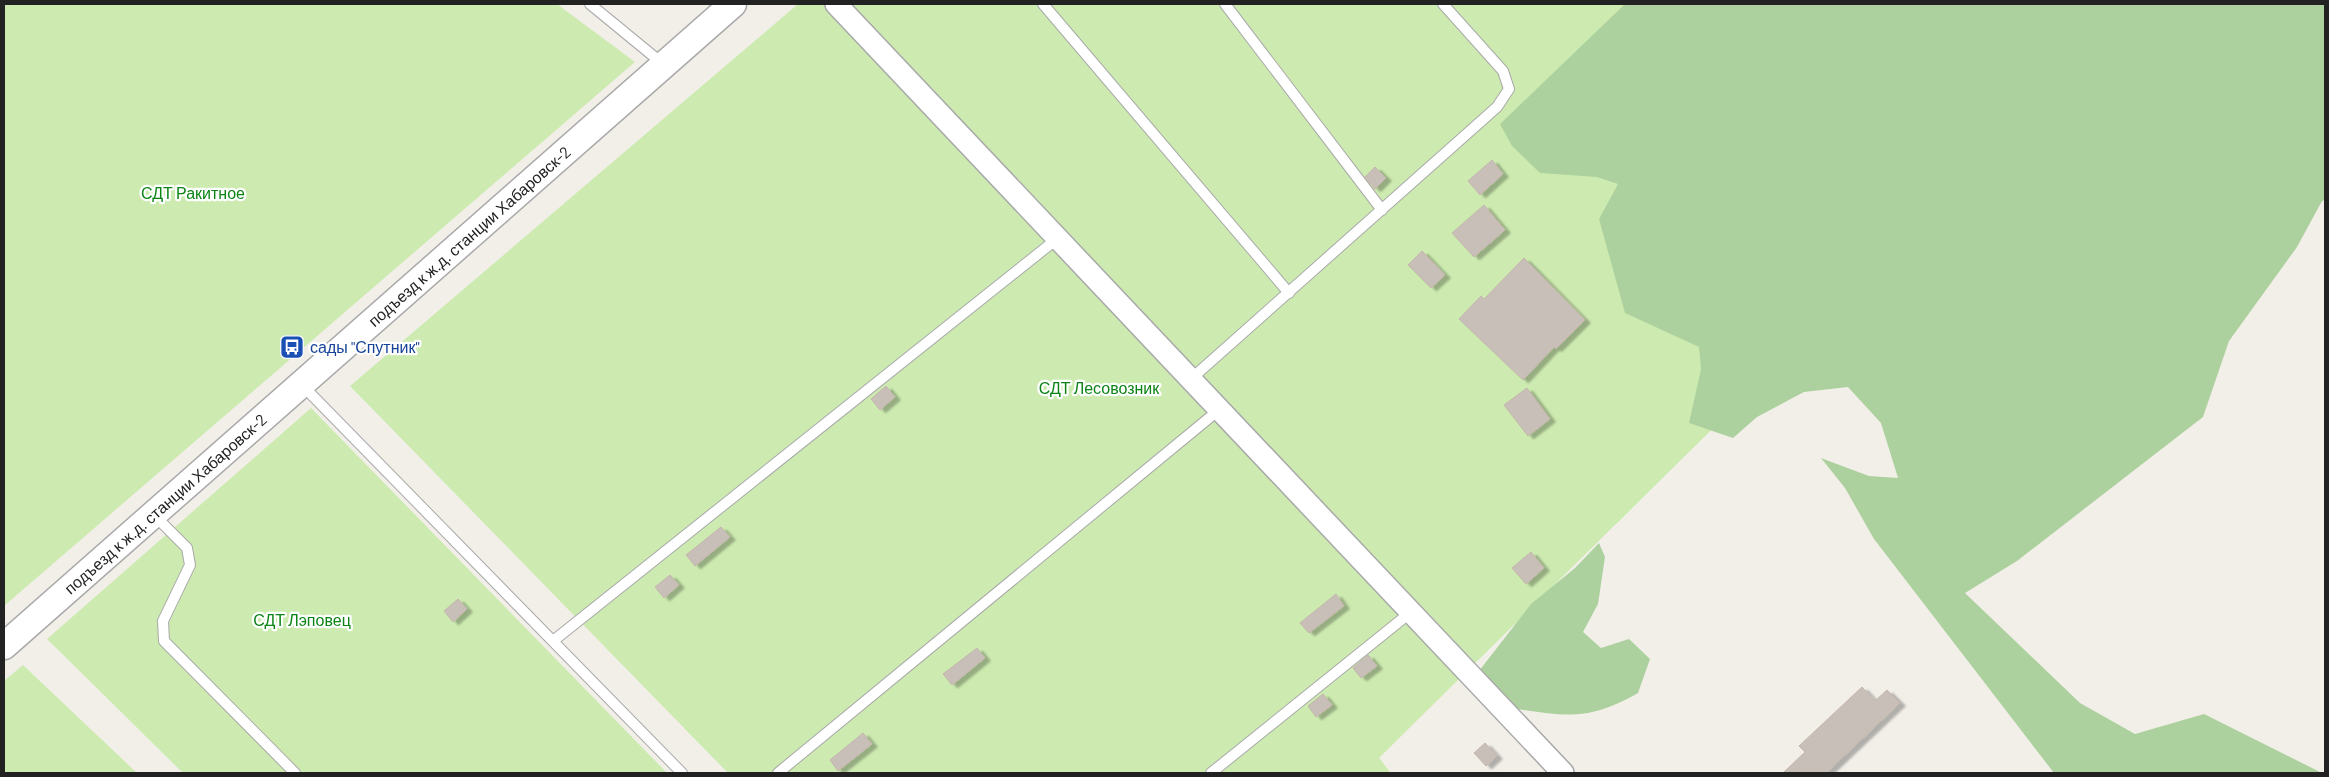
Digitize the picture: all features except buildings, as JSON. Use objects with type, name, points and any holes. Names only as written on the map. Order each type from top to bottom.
[{"type":"street","name":"подъезд к ж.д. станции Хабаровск-2","points":[[4,646],[733,4]]},
{"type":"street","points":[[845,6],[1058,238],[1563,773]]},
{"type":"lane","points":[[590,4],[664,65]]},
{"type":"lane","points":[[1043,4],[1288,293]]},
{"type":"lane","points":[[1226,4],[1382,210]]},
{"type":"lane","points":[[1191,379],[1484,120],[1497,107],[1509,90],[1503,71],[1443,4]]},
{"type":"lane","points":[[553,641],[1058,238]]},
{"type":"lane","points":[[301,384],[682,773]]},
{"type":"lane","points":[[778,773],[1220,409]]},
{"type":"lane","points":[[153,514],[187,548],[190,565],[163,621],[164,641],[295,773]]},
{"type":"lane","points":[[1211,773],[1411,612]]},
{"type":"green space","name":"СДТ Ракитное","points":[[4,4],[557,4],[635,62],[4,606]]},
{"type":"green space","name":"СДТ Лесовозник","points":[[798,4],[1637,4],[1847,296],[1379,758],[1391,773],[728,773],[350,386]]},
{"type":"green space","points":[[1625,4],[2325,4],[2325,200],[2322,201],[2297,247],[2229,341],[2203,417],[2017,561],[1965,593],[2080,703],[2135,734],[2204,714],[2322,773],[2054,773],[1874,539],[1845,488],[1821,458],[1869,476],[1898,478],[1881,423],[1848,387],[1804,392],[1757,417],[1733,438],[1689,423],[1701,369],[1699,347],[1625,313],[1599,219],[1618,184],[1597,177],[1540,173],[1512,146],[1500,124]]},
{"type":"green space","name":"СДТ Лэповец","points":[[311,408],[667,773],[183,773],[47,639]]},
{"type":"green space","points":[[1599,543],[1605,557],[1598,604],[1583,632],[1601,648],[1629,639],[1650,659],[1638,693],[1604,709],[1590,713],[1561,714],[1510,708],[1479,671],[1531,604],[1575,568]]},
{"type":"green space","points":[[23,665],[137,773],[4,773],[4,681]]},
{"type":"place","name":"сады \"Спутник\"","points":[[292,347]]}]
